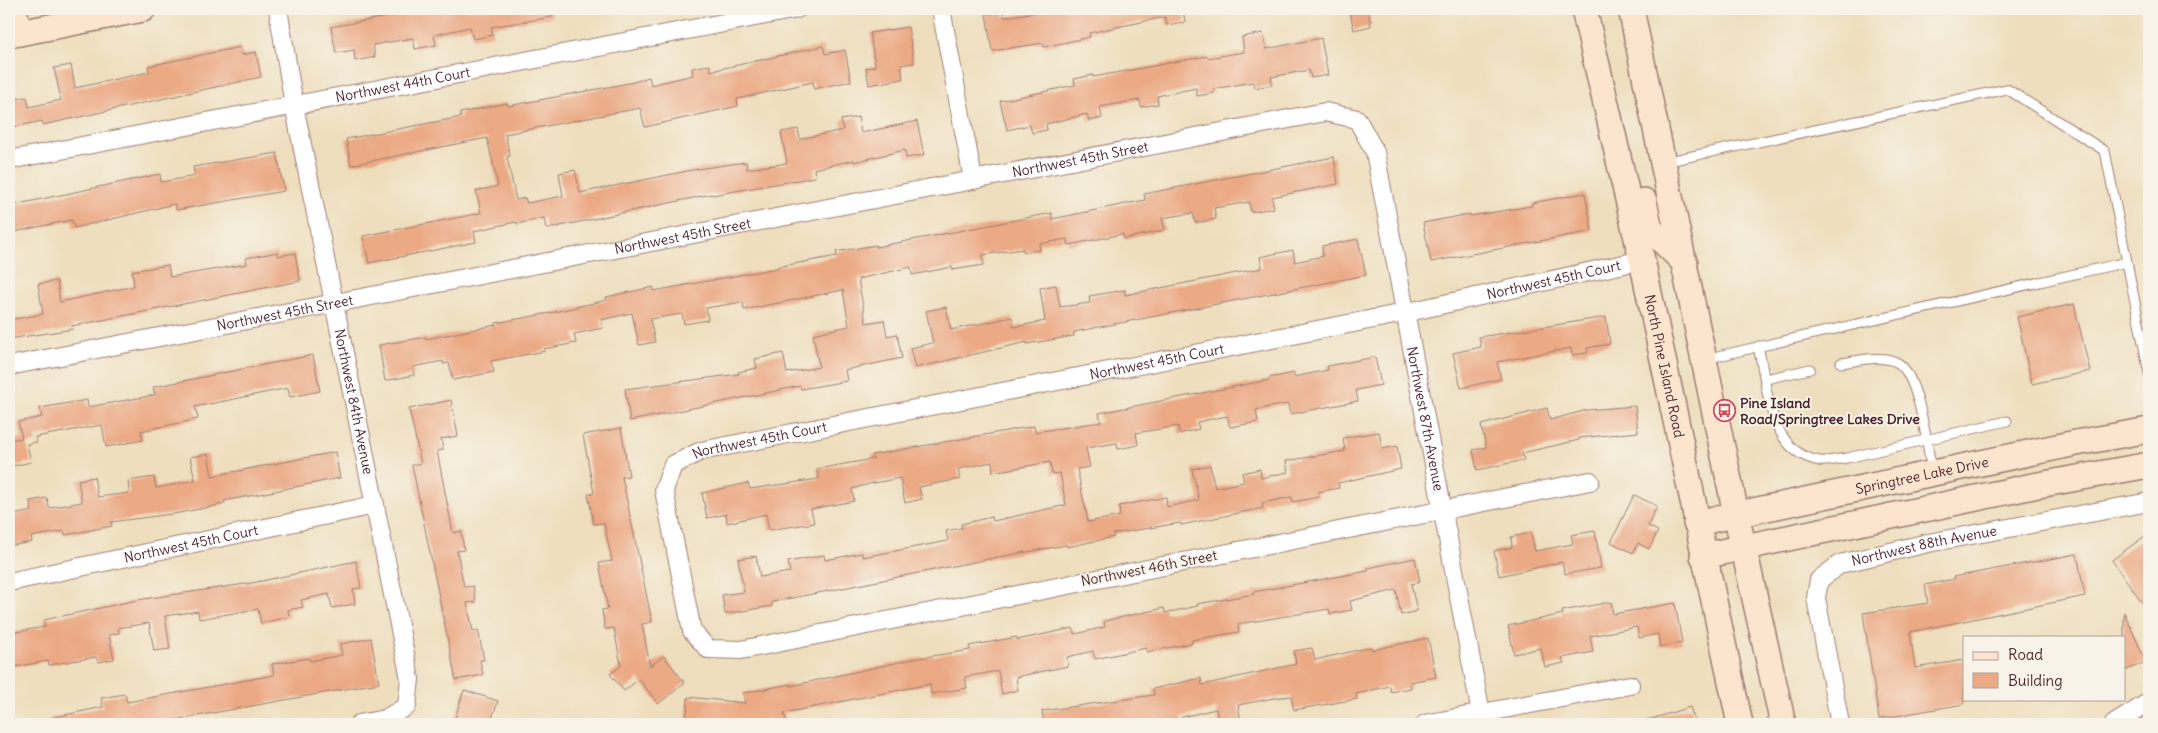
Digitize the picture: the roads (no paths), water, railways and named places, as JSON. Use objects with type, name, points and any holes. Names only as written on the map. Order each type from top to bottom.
[{"type":"main road","points":[[14,9],[14,34],[143,9]]},
{"type":"main road","name":"North Pine Island Road","points":[[1584,9],[1642,260],[1696,523],[1740,724]]},
{"type":"main road","points":[[1631,9],[1736,514],[1783,724]]},
{"type":"main road","points":[[1594,52],[1628,131],[1650,229],[1685,263]]},
{"type":"main road","name":"Springtree Lake Drive","points":[[1696,523],[2149,430]]},
{"type":"main road","points":[[1703,556],[1744,549],[2033,486],[2149,465]]},
{"type":"street","name":"Northwest 84th Avenue","points":[[278,9],[294,105],[410,679],[407,706],[386,719],[359,724]]},
{"type":"street","name":"Northwest 44th Court","points":[[9,160],[797,9]]},
{"type":"street","points":[[941,9],[973,179]]},
{"type":"street","name":"Northwest 45th Street","points":[[9,366],[1325,112],[1357,119]]},
{"type":"street","name":"Northwest 87th Avenue","points":[[1357,119],[1375,152],[1482,719]]},
{"type":"street","name":"Northwest 45th Court","points":[[708,649],[692,631],[664,490],[673,465],[701,451],[1404,313],[1642,260]]},
{"type":"street","name":"Northwest 46th Street","points":[[708,649],[741,650],[1590,481]]},
{"type":"street","name":"Northwest 88th Avenue","points":[[1840,724],[1816,598],[1819,580],[1840,564],[1928,543],[2149,502]]},
{"type":"street","name":"Northwest 45th Court","points":[[9,582],[375,505]]},
{"type":"street","points":[[1425,724],[1482,719],[1630,685]]},
{"type":"street","points":[[2114,724],[2149,702]]},
{"type":"lane","points":[[1664,162],[2007,89],[2104,151],[2149,373]]},
{"type":"lane","points":[[1704,359],[2127,262]]},
{"type":"lane","points":[[1758,346],[1776,428],[1785,442],[1804,457],[1822,461],[1847,458],[2007,421]]},
{"type":"lane","points":[[1840,363],[1876,359],[1896,362],[1909,372],[1915,389],[1933,474]]},
{"type":"lane","points":[[1766,379],[1810,369]]},
{"type":"place","name":"Pine Island Road/Springtree Lakes Drive","points":[[1724,411]]}]
